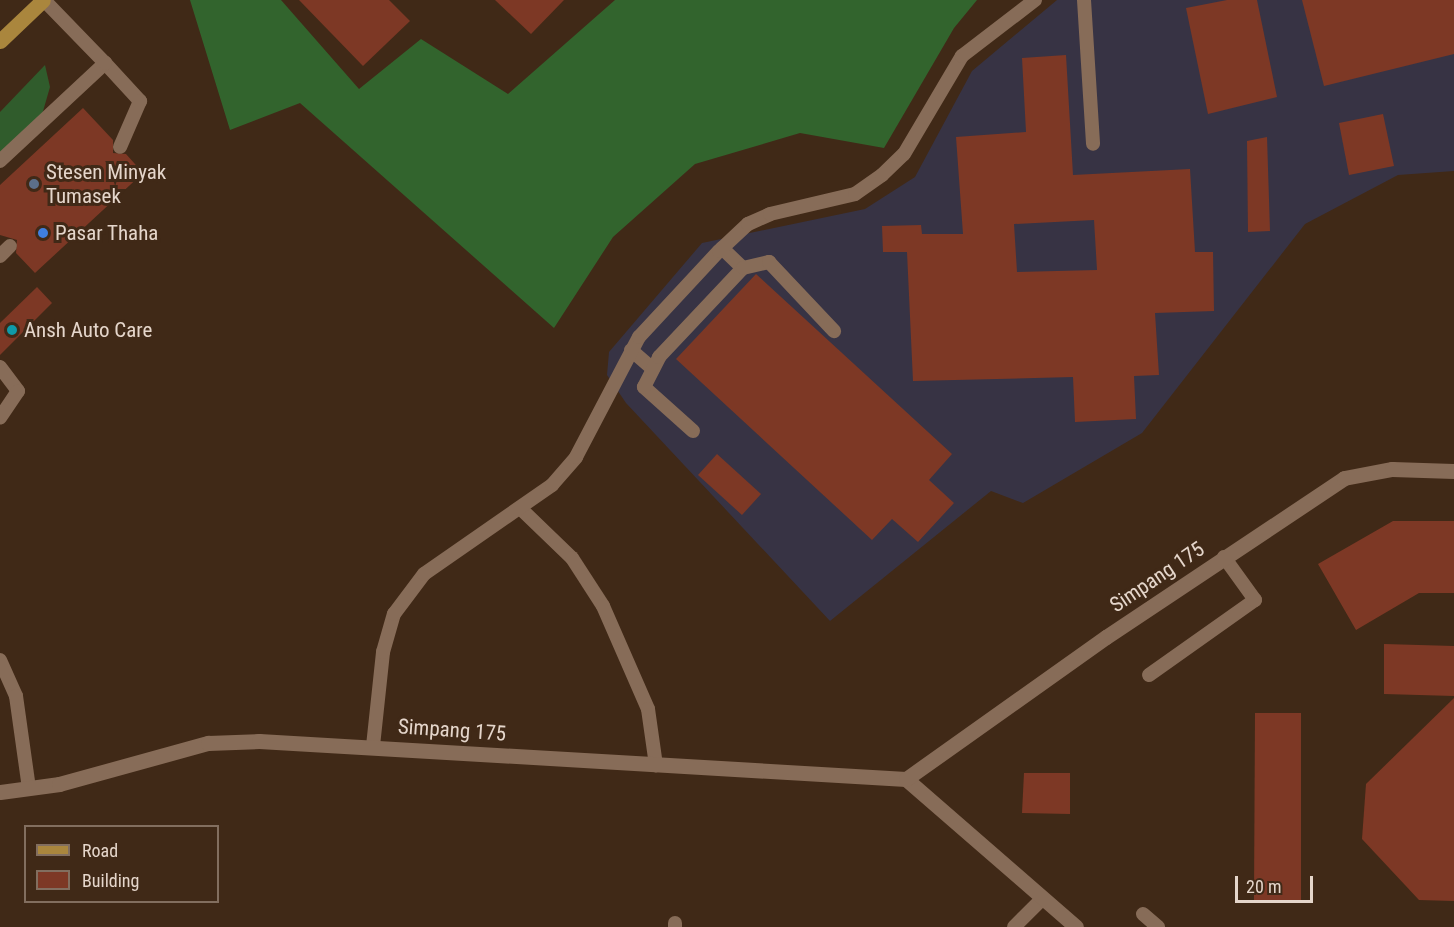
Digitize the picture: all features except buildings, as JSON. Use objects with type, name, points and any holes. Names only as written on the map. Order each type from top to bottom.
[{"type":"main road","points":[[0,41],[43,0]]},
{"type":"street","name":"Simpang 175","points":[[0,792],[29,789],[208,743],[373,746],[906,779],[1224,556],[1344,478],[1392,469],[1454,471]]},
{"type":"street","points":[[906,779],[1076,927]]},
{"type":"lane","points":[[43,0],[140,101],[120,147]]},
{"type":"lane","points":[[373,746],[383,652],[394,614],[424,574],[552,485],[576,457],[631,350],[722,248],[748,224],[770,214],[855,194],[882,175],[904,154],[962,56],[1035,0]]},
{"type":"lane","points":[[1084,0],[1093,144]]},
{"type":"lane","points":[[0,161],[105,63]]},
{"type":"lane","points":[[722,248],[743,268]]},
{"type":"lane","points":[[693,431],[644,387],[653,369],[743,268],[769,262],[834,331]]},
{"type":"lane","points":[[631,350],[653,369]]},
{"type":"lane","points":[[0,367],[18,391],[0,418]]},
{"type":"lane","points":[[520,508],[572,558],[603,606],[648,710],[656,765]]},
{"type":"lane","points":[[1149,675],[1255,600],[1224,556]]},
{"type":"lane","points":[[0,660],[16,696],[29,789]]},
{"type":"lane","points":[[1014,927],[1042,899]]},
{"type":"lane","points":[[1143,914],[1158,927]]},
{"type":"shaded area","points":[[1057,0],[1454,0],[1454,171],[1398,175],[1305,224],[1142,433],[1023,503],[991,491],[830,621],[626,403],[607,375],[609,352],[702,243],[865,209],[915,177],[972,71]]},
{"type":"green space","points":[[190,0],[281,0],[359,89],[421,39],[508,94],[615,0],[977,0],[954,28],[884,148],[800,133],[695,164],[613,237],[554,328],[300,103],[230,130]]},
{"type":"green space","points":[[45,65],[50,87],[37,132],[0,168],[0,112]]},
{"type":"place","name":"Stesen Minyak Tumasek","points":[[34,184]]},
{"type":"place","name":"Pasar Thaha","points":[[43,233]]},
{"type":"place","name":"Ansh Auto Care","points":[[12,330]]}]
